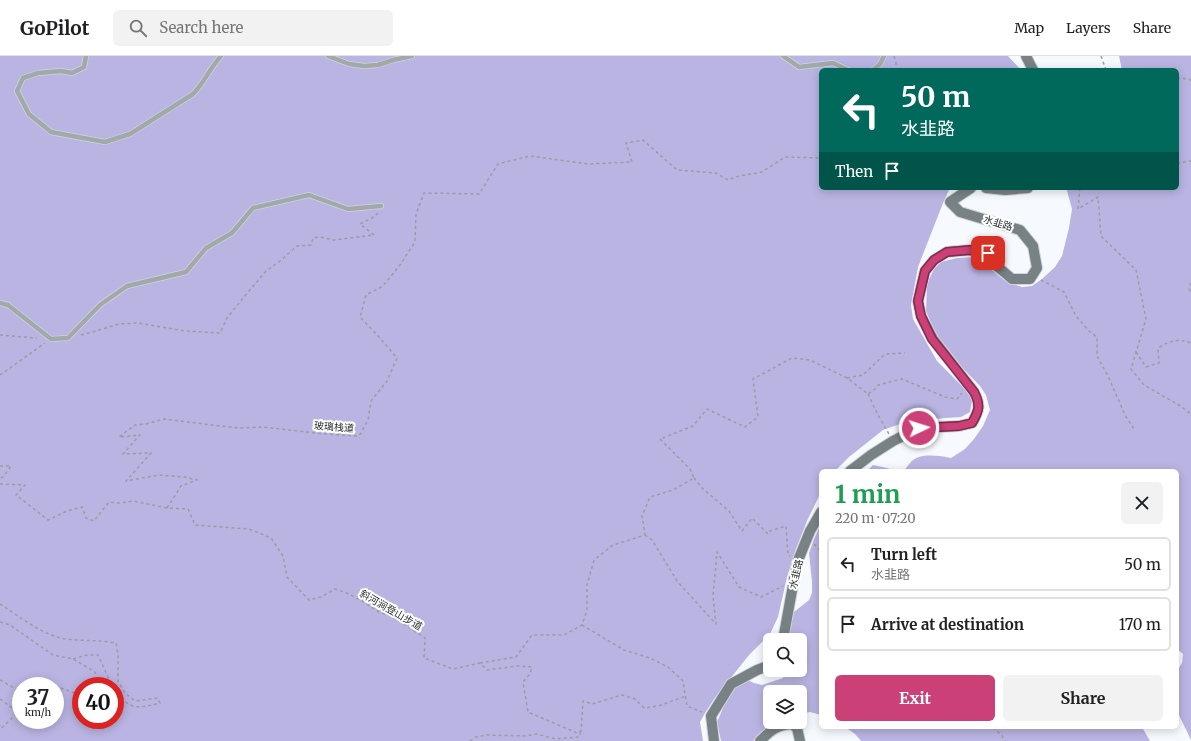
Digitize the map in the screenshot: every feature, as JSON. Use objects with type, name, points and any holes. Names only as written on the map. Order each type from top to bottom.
[{"type":"street","points":[[1026,56],[1032,68]]},
{"type":"street","name":"水韭路","points":[[968,190],[950,202],[960,212],[1020,230],[1033,246],[1037,268],[1032,275]]},
{"type":"street","points":[[852,469],[870,455],[919,428],[959,426],[972,423],[978,413],[979,400],[969,385],[932,339],[921,316],[918,301],[925,271],[934,260],[947,252],[970,250],[988,253],[998,267],[1012,279],[1030,279],[1032,275]]},
{"type":"street","name":"水韭路","points":[[784,633],[797,563],[810,531],[819,515]]},
{"type":"street","points":[[714,741],[711,716],[730,684],[763,668]]},
{"type":"street","points":[[760,741],[772,730],[783,724],[792,724],[797,728],[800,741]]},
{"type":"lane","points":[[86,56],[84,67],[72,73],[61,71],[38,73],[23,78],[17,91],[29,114],[51,132],[105,142],[130,134],[193,94],[201,86],[214,64],[221,56]]},
{"type":"lane","points":[[328,56],[349,64],[364,66],[378,65],[412,56]]},
{"type":"lane","points":[[783,56],[799,67],[833,63],[844,68]]},
{"type":"lane","points":[[875,68],[880,64],[884,56]]},
{"type":"lane","points":[[1020,56],[1032,68]]},
{"type":"lane","points":[[0,303],[8,305],[51,339],[68,338],[100,305],[127,286],[186,272],[206,248],[232,233],[253,208],[309,195],[348,209],[381,206]]},
{"type":"path","points":[[894,56],[896,68]]},
{"type":"path","points":[[1101,56],[1105,68]]},
{"type":"path","points":[[1179,78],[1191,80]]},
{"type":"path","name":"玻璃栈道","points":[[167,508],[181,486],[197,480],[184,477],[158,476],[126,481],[151,453],[123,454],[140,435],[119,437],[135,425],[146,424],[164,419],[240,428],[263,427],[324,434],[359,436],[368,420],[371,401],[388,381],[397,358],[380,337],[360,317],[366,295],[383,286],[400,265],[415,242],[416,214],[424,193],[479,194],[498,164],[530,156],[588,164],[632,162],[626,143],[643,140],[677,170],[716,173],[728,180],[739,176],[762,172],[785,157],[819,158]]},
{"type":"path","points":[[1179,163],[1191,162]]},
{"type":"path","points":[[1080,190],[1078,209],[1098,197],[1101,236],[1136,270],[1146,320],[1131,369],[1144,385],[1179,405],[1191,414]]},
{"type":"path","points":[[68,338],[96,332],[119,324],[138,323],[185,331],[220,333],[227,318],[266,271],[297,246],[312,245],[313,238],[320,237],[334,240],[374,235],[360,224],[380,212]]},
{"type":"path","points":[[1032,275],[1064,292],[1076,316],[1089,331],[1097,336],[1097,356],[1108,376],[1125,415],[1134,429]]},
{"type":"path","points":[[1191,284],[1189,289],[1191,292]]},
{"type":"path","points":[[0,335],[51,339]]},
{"type":"path","points":[[0,375],[51,339]]},
{"type":"path","points":[[1136,352],[1146,367],[1159,364],[1158,348],[1169,341],[1182,340],[1191,343]]},
{"type":"path","points":[[847,378],[863,375],[885,354],[905,354]]},
{"type":"path","points":[[797,563],[788,555],[786,526],[770,531],[768,534],[752,518],[742,531],[729,510],[702,488],[694,478],[690,469],[660,439],[694,426],[707,409],[745,427],[758,418],[753,379],[792,358],[810,360],[847,378],[868,394],[893,442]]},
{"type":"path","points":[[868,394],[878,385],[902,379],[945,397],[957,399],[969,385]]},
{"type":"path","points":[[0,466],[11,466],[3,477],[0,478]]},
{"type":"path","points":[[645,536],[642,516],[650,497],[673,490],[694,478]]},
{"type":"path","name":"斜河涧登山步道","points":[[0,484],[25,485],[16,495],[48,520],[67,511],[82,507],[86,518],[94,521],[109,502],[121,503],[133,501],[167,508],[188,509],[195,526],[249,529],[271,538],[283,556],[288,577],[310,600],[321,597],[335,589],[347,593],[379,612],[394,617],[425,638],[424,658],[453,669],[480,663]]},
{"type":"path","points":[[480,663],[516,657],[532,635],[564,635],[582,625],[587,610],[587,585],[594,560],[613,545],[645,536],[652,540],[677,581],[716,624],[713,596],[717,552],[739,587],[761,597],[790,582],[795,577]]},
{"type":"path","points":[[0,604],[50,635],[65,639],[116,643],[118,655],[118,677]]},
{"type":"path","points":[[0,622],[10,625],[53,655],[73,659],[95,672],[96,677]]},
{"type":"path","points":[[582,625],[624,650],[650,658],[668,667],[683,681],[687,706],[711,716]]},
{"type":"path","points":[[73,659],[88,655],[98,655],[108,677]]},
{"type":"path","points":[[480,663],[487,670],[517,666],[532,667],[530,674],[523,682],[528,712],[577,733],[581,731]]},
{"type":"path","points":[[0,680],[12,687]]},
{"type":"path","points":[[124,691],[135,701],[158,698],[160,703],[147,706],[130,706],[124,701]]},
{"type":"path","points":[[470,741],[476,737],[488,735],[525,736],[537,734],[556,739],[579,737],[581,731],[583,702],[592,704],[622,695],[635,699],[644,708],[658,706],[686,696]]},
{"type":"path","points":[[0,699],[18,712],[0,729]]},
{"type":"path","points":[[995,729],[1006,741]]},
{"type":"shaded area","points":[[0,56],[1008,56],[1019,68],[819,68],[819,190],[949,190],[918,267],[911,305],[913,319],[937,361],[969,393],[972,401],[970,412],[961,417],[917,420],[883,430],[849,457],[837,469],[819,469],[819,496],[796,549],[787,577],[778,617],[770,633],[763,633],[763,641],[749,655],[714,699],[700,722],[703,741],[0,741]]},
{"type":"shaded area","points":[[1119,56],[1191,56],[1191,740],[1179,715],[1179,668],[1182,663],[1183,654],[1179,651],[1179,469],[906,469],[910,463],[919,457],[941,456],[951,458],[965,449],[983,426],[990,410],[986,395],[980,386],[949,354],[937,338],[926,311],[927,284],[934,269],[941,262],[957,258],[975,257],[986,264],[1007,282],[1022,287],[1032,286],[1055,267],[1062,256],[1072,209],[1066,190],[1179,190],[1179,68],[1122,68]]},
{"type":"shaded area","points":[[873,465],[890,469],[869,469]]},
{"type":"shaded area","points":[[819,528],[819,714],[807,713],[807,685],[763,685],[763,729],[766,729],[753,741],[721,741],[717,722],[735,680],[742,677],[762,685],[783,677],[807,677],[807,633],[788,633],[794,612],[809,600],[812,593],[809,553]]},
{"type":"shaded area","points":[[848,729],[1143,729],[1150,741],[861,741]]},
{"type":"route","points":[[919,428],[959,426],[972,423],[978,413],[979,400],[932,339],[921,316],[918,301],[925,271],[934,260],[947,252],[970,250],[988,253]]}]
